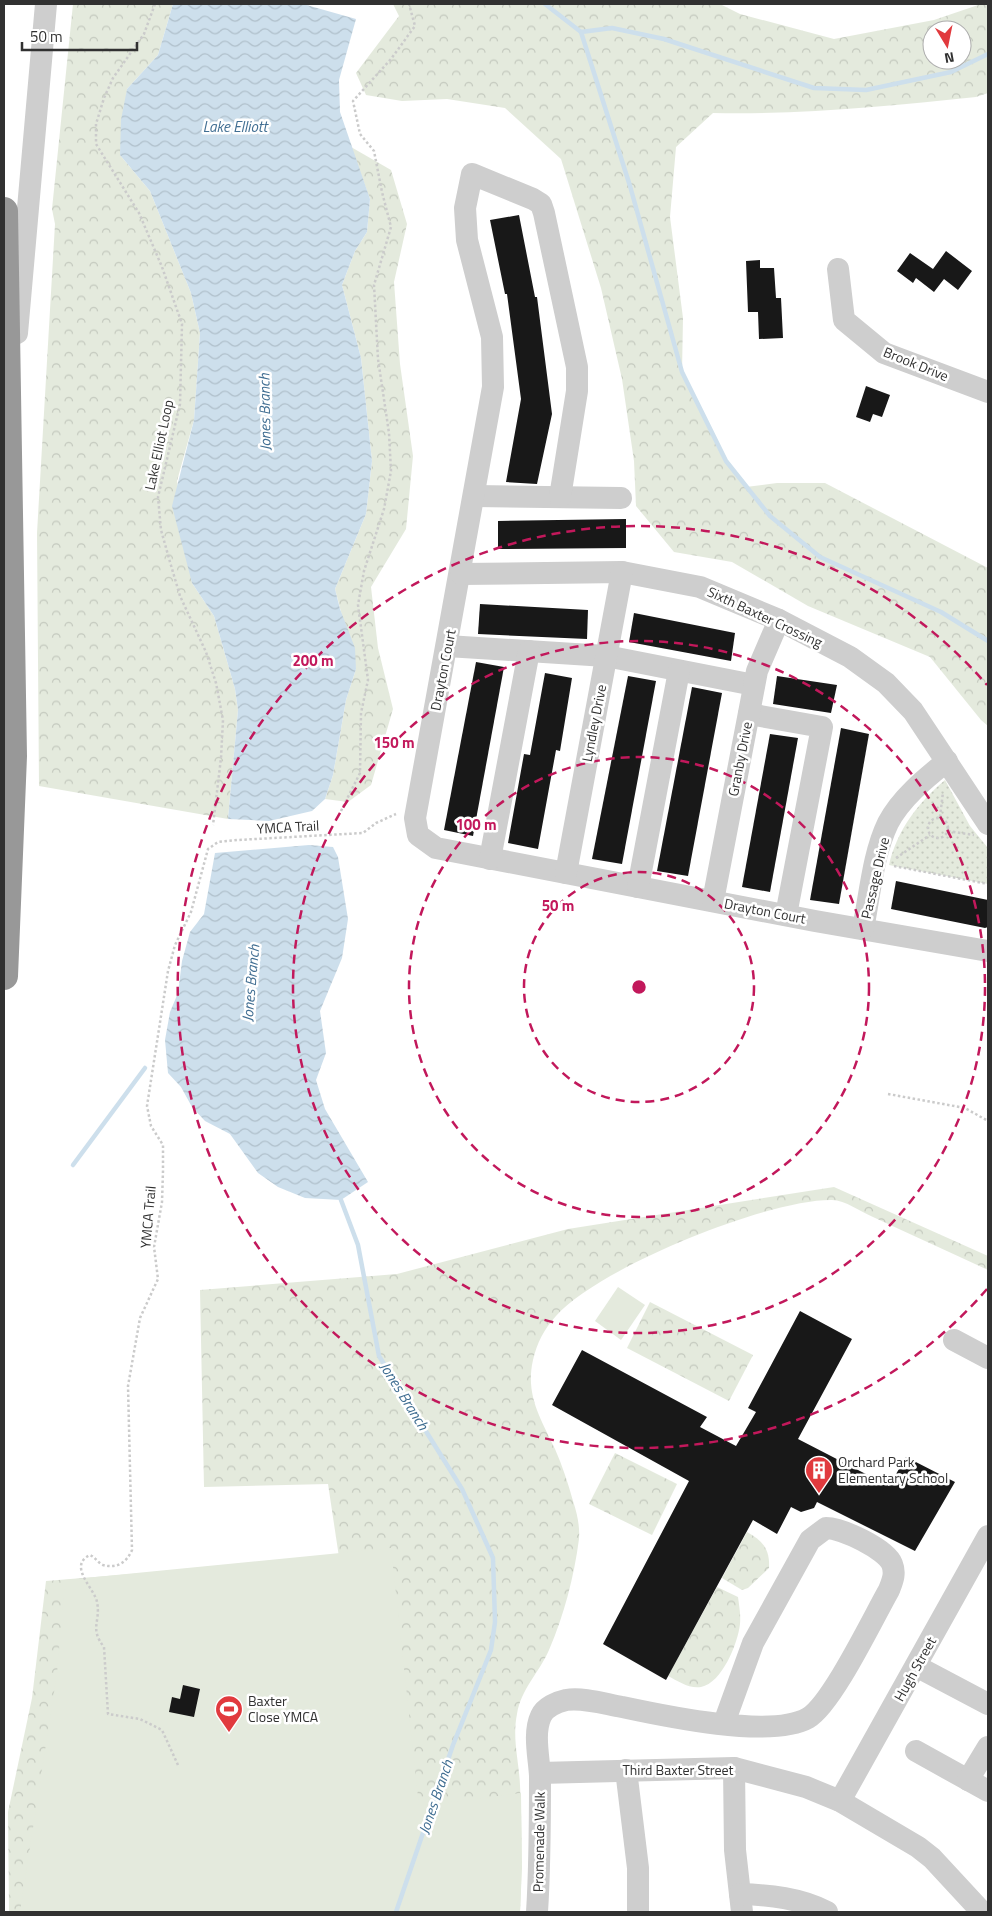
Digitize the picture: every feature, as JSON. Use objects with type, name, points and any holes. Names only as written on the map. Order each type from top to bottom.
[{"type":"highway","points":[[4,211],[13,756],[4,976]]},
{"type":"street","points":[[7,416],[16,343],[46,4]]},
{"type":"street","name":"Drayton Court","points":[[560,497],[577,391],[577,368],[544,213],[541,204],[534,199],[472,174],[465,208],[467,240],[492,337],[494,387],[417,810],[418,835],[436,848],[490,859],[713,902],[988,951]]},
{"type":"street","name":"Brook Drive","points":[[838,269],[844,320],[884,353],[988,392]]},
{"type":"street","points":[[475,496],[621,498]]},
{"type":"street","name":"Sixth Baxter Crossing","points":[[461,574],[622,572],[700,587],[779,620],[850,657],[886,683],[913,711],[947,761],[983,830]]},
{"type":"street","name":"Lyndley Drive","points":[[566,873],[622,572]]},
{"type":"street","name":"Granby Drive","points":[[713,902],[757,671],[779,620]]},
{"type":"street","points":[[447,646],[606,656],[754,685]]},
{"type":"street","points":[[490,859],[529,651]]},
{"type":"street","points":[[638,887],[680,671]]},
{"type":"street","points":[[749,714],[822,727],[786,915]]},
{"type":"street","name":"Passage Drive","points":[[864,929],[879,848],[889,822],[918,785],[947,761]]},
{"type":"street","points":[[954,1340],[988,1358]]},
{"type":"street","name":"Promenade Walk","points":[[537,1912],[540,1773],[537,1728],[541,1714],[552,1704],[567,1700],[589,1701],[673,1717],[757,1727],[795,1724],[809,1717],[820,1708],[889,1590],[894,1576],[892,1564],[883,1553],[836,1528],[826,1528],[810,1540],[753,1643],[724,1723]]},
{"type":"street","name":"Hugh Street","points":[[840,1801],[986,1543]]},
{"type":"street","points":[[916,1666],[988,1704]]},
{"type":"street","points":[[968,1780],[988,1747]]},
{"type":"street","points":[[916,1751],[988,1791]]},
{"type":"street","points":[[734,1768],[735,1850],[741,1903],[763,1895],[805,1902],[827,1912]]},
{"type":"street","name":"Third Baxter Street","points":[[540,1773],[734,1768],[806,1787],[840,1801],[924,1851],[982,1912]]},
{"type":"street","points":[[626,1770],[638,1868],[638,1912]]},
{"type":"path","name":"Lake Elliot Loop","points":[[155,4],[144,34],[113,78],[104,98],[96,124],[96,144],[139,213],[162,267],[182,324],[180,404],[158,497],[160,530],[180,596],[206,652],[216,683],[223,720],[221,758],[213,825]]},
{"type":"path","points":[[341,812],[360,773],[361,713],[368,680],[358,606],[364,571],[384,509],[390,471],[388,424],[378,359],[374,284],[391,227],[374,151],[360,134],[353,101],[391,59],[415,26],[409,4]]},
{"type":"path","points":[[940,818],[943,789]]},
{"type":"path","name":"YMCA Trail","points":[[178,1765],[162,1730],[140,1719],[108,1714],[104,1646],[97,1638],[95,1625],[99,1614],[97,1600],[82,1575],[82,1564],[86,1556],[90,1554],[101,1564],[117,1566],[128,1559],[132,1550],[128,1386],[140,1318],[158,1280],[154,1248],[162,1202],[163,1145],[151,1126],[147,1106],[170,963],[175,945],[191,912],[204,857],[208,849],[218,842],[363,834],[382,820],[417,810]]},
{"type":"path","points":[[948,831],[947,822],[940,818],[934,818],[929,822],[927,829],[930,835],[939,838],[948,831],[983,830]]},
{"type":"path","points":[[930,835],[889,864],[988,884]]},
{"type":"path","points":[[888,1094],[965,1108],[988,1120]]},
{"type":"green space","points":[[73,4],[173,4],[158,55],[127,89],[120,155],[150,191],[191,293],[200,333],[194,420],[177,481],[192,583],[214,616],[235,689],[238,710],[228,819],[39,786],[37,533],[55,224],[52,209]]},
{"type":"green space","points":[[393,4],[720,4],[740,14],[834,39],[922,22],[922,70],[972,70],[972,20],[934,20],[981,4],[988,4],[988,93],[976,97],[844,109],[779,113],[713,113],[676,147],[670,217],[683,318],[682,372],[726,461],[746,487],[777,483],[825,483],[988,568],[988,726],[930,657],[808,606],[732,562],[674,552],[636,506],[634,461],[622,379],[601,288],[561,159],[505,108],[447,99],[402,101],[366,95],[356,73],[399,16]]},
{"type":"green space","points":[[351,147],[391,170],[407,224],[394,282],[400,364],[413,456],[406,529],[371,587],[378,648],[393,709],[371,785],[348,802],[325,799],[333,775],[346,700],[356,669],[335,589],[366,514],[372,461],[361,358],[342,285],[355,251],[367,232],[370,199]]},
{"type":"green space","points":[[945,780],[970,826],[988,848],[988,884],[889,865],[897,840],[910,818],[926,798]]},
{"type":"green space","points":[[834,1187],[988,1256],[988,1270],[842,1202],[832,1200],[803,1203],[768,1211],[728,1224],[645,1258],[608,1277],[577,1297],[556,1316],[542,1336],[537,1348],[533,1360],[531,1384],[536,1406],[558,1455],[576,1510],[579,1539],[564,1610],[549,1650],[522,1697],[517,1714],[515,1741],[520,1785],[520,1912],[308,1912],[351,1637],[328,1484],[204,1487],[200,1290],[397,1274],[568,1229]]},
{"type":"green space","points":[[618,1287],[645,1305],[621,1340],[595,1321]]},
{"type":"green space","points":[[650,1302],[753,1355],[729,1401],[627,1348]]},
{"type":"green space","points":[[615,1453],[677,1484],[652,1535],[589,1504]]},
{"type":"green space","points":[[747,1532],[764,1546],[767,1551],[769,1568],[748,1588],[742,1590],[722,1578]]},
{"type":"green space","name":"Baxter Close YMCA","points":[[391,1548],[419,1806],[521,1793],[522,1868],[520,1912],[20,1912],[57,1673],[65,1580]]},
{"type":"green space","points":[[168,1571],[105,1912],[9,1912],[8,1812],[32,1698],[46,1581]]},
{"type":"green space","points":[[717,1587],[738,1597],[740,1610],[739,1632],[728,1661],[716,1678],[709,1684],[701,1687],[688,1686],[668,1676]]},
{"type":"water","name":"Lake Elliott","points":[[173,4],[303,4],[356,19],[339,80],[340,112],[370,199],[367,232],[355,251],[342,285],[361,358],[372,461],[366,514],[335,589],[340,609],[355,648],[356,669],[346,700],[333,775],[325,799],[312,811],[269,821],[228,819],[238,710],[235,689],[214,616],[192,583],[172,506],[194,420],[200,333],[191,293],[150,191],[120,155],[121,120],[127,89],[158,55]]},
{"type":"water","points":[[309,845],[333,847],[338,857],[348,919],[342,958],[320,1011],[326,1053],[316,1080],[325,1109],[368,1182],[341,1200],[305,1198],[278,1187],[258,1173],[230,1134],[205,1121],[192,1107],[181,1087],[168,1073],[165,1040],[170,1012],[178,993],[182,961],[190,932],[204,914],[215,853]]},
{"type":"building","points":[[519,215],[535,297],[537,297],[552,414],[537,484],[506,482],[521,399],[507,294],[505,294],[490,220]]},
{"type":"building","points":[[946,251],[972,271],[958,290],[944,279],[934,292],[916,278],[913,283],[897,271],[910,253],[933,269]]},
{"type":"building","points":[[760,260],[760,268],[774,268],[776,298],[781,298],[783,338],[759,339],[758,312],[748,312],[746,261]]},
{"type":"building","points":[[866,386],[890,395],[882,417],[873,414],[870,422],[856,417]]},
{"type":"building","points":[[626,519],[626,548],[498,549],[498,521]]},
{"type":"building","points":[[480,604],[588,610],[587,639],[478,634]]},
{"type":"building","points":[[634,613],[735,633],[731,661],[629,642]]},
{"type":"building","points":[[476,662],[504,667],[473,836],[444,830]]},
{"type":"building","points":[[545,673],[572,678],[560,751],[556,750],[538,849],[508,843],[524,754],[530,755]]},
{"type":"building","points":[[628,676],[656,681],[622,864],[592,859]]},
{"type":"building","points":[[777,676],[837,685],[831,713],[773,704]]},
{"type":"building","points":[[692,687],[722,693],[688,876],[657,871]]},
{"type":"building","points":[[841,728],[869,734],[839,904],[810,900]]},
{"type":"building","points":[[770,734],[798,738],[770,892],[742,887]]},
{"type":"building","points":[[896,881],[988,900],[988,927],[985,928],[891,909]]},
{"type":"building","name":"Orchard Park Elementary School","points":[[800,1311],[852,1339],[798,1439],[889,1486],[906,1457],[955,1482],[915,1551],[817,1502],[814,1508],[801,1512],[791,1507],[777,1534],[753,1520],[666,1680],[603,1644],[689,1481],[552,1405],[582,1350],[707,1417],[700,1427],[736,1446],[756,1412],[748,1408]]},
{"type":"building","points":[[183,1685],[200,1689],[194,1717],[169,1712],[172,1697],[180,1699]]},
{"type":"waterway","points":[[545,4],[581,32],[630,186],[682,372],[726,461],[770,516],[820,557],[941,612],[988,641]]},
{"type":"waterway","points":[[581,32],[612,28],[664,39],[814,88],[866,90],[951,72],[988,54]]},
{"type":"waterway","points":[[73,1165],[145,1068]]},
{"type":"waterway","name":"Jones Branch","points":[[341,1200],[358,1245],[379,1356],[462,1489],[493,1558],[495,1622],[491,1650],[453,1745],[396,1912]]},
{"type":"place","name":"Orchard Park Elementary School","points":[[819,1494]]},
{"type":"place","name":"Baxter Close YMCA","points":[[229,1733]]}]
